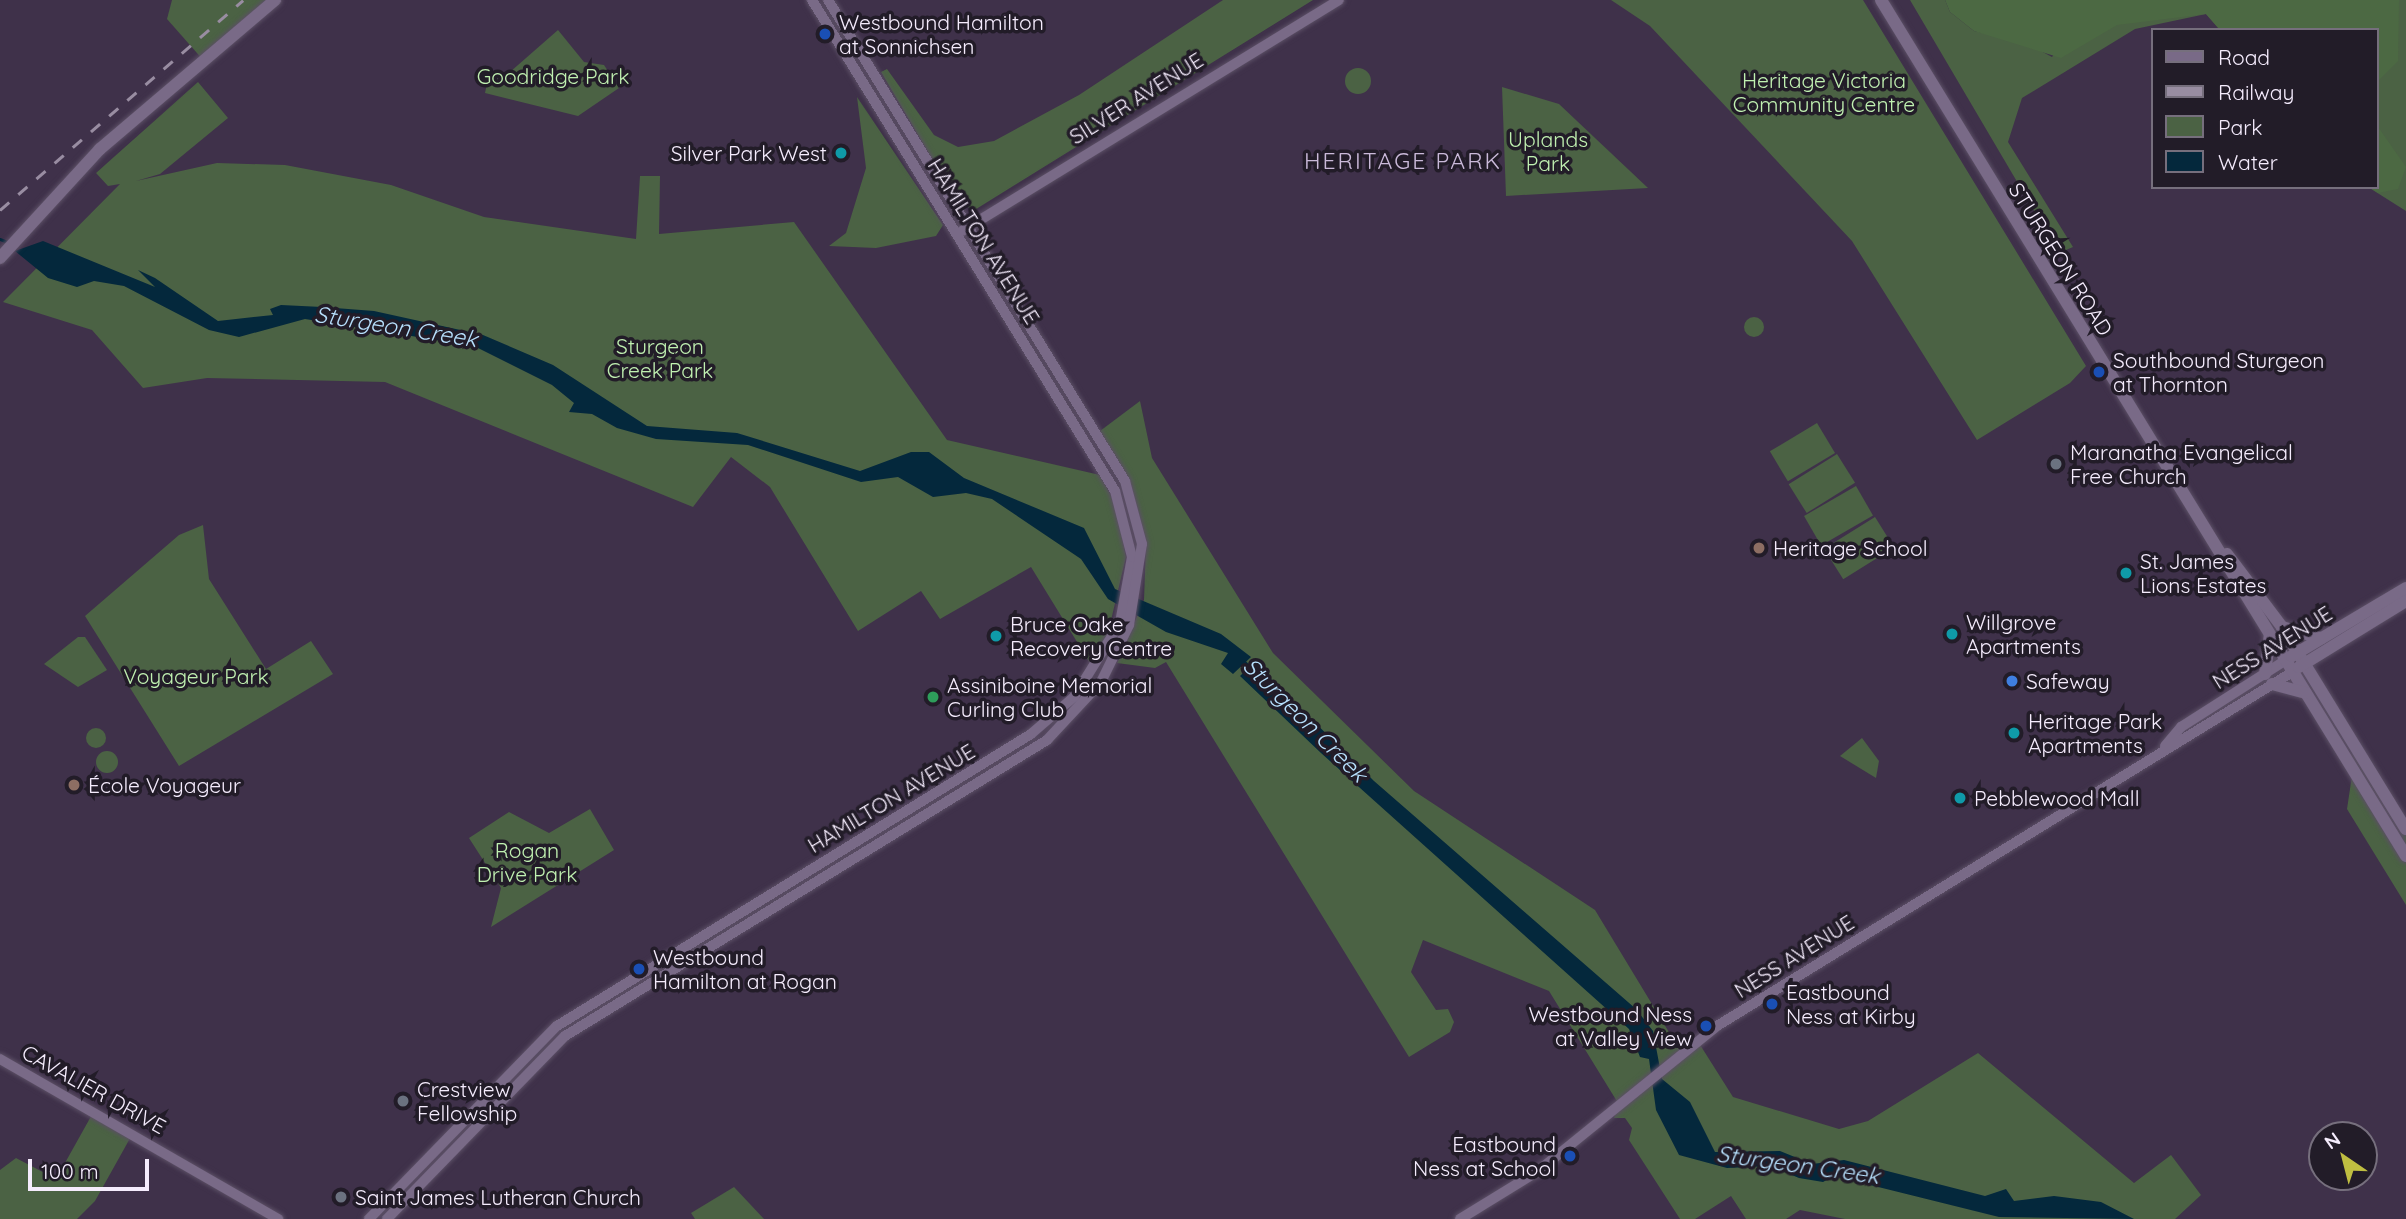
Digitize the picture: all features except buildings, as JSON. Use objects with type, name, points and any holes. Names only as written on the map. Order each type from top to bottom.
[{"type":"main road","points":[[0,258],[100,149],[275,0]]},
{"type":"main road","name":"STURGEON ROAD","points":[[1881,0],[2270,635],[2295,662],[2406,829]]},
{"type":"main road","name":"STURGEON ROAD","points":[[2211,537],[2282,628],[2306,693],[2406,856]]},
{"type":"main road","name":"NESS AVENUE","points":[[2295,662],[2322,638],[2406,588]]},
{"type":"main road","name":"NESS AVENUE","points":[[2295,662],[2406,601]]},
{"type":"main road","points":[[2282,628],[2322,638]]},
{"type":"main road","points":[[2270,635],[2269,679],[2306,693]]},
{"type":"street","name":"HAMILTON AVENUE","points":[[812,0],[1115,491],[1130,540],[1136,576]]},
{"type":"street","name":"HAMILTON AVENUE","points":[[387,1219],[565,1036],[1058,731],[1101,682],[1124,624],[1142,544],[1125,481],[828,0]]},
{"type":"street","name":"SILVER AVENUE","points":[[956,234],[1339,0]]},
{"type":"street","name":"HAMILTON AVENUE","points":[[369,1219],[557,1026],[1031,734],[1074,697],[1124,624]]},
{"type":"street","name":"NESS AVENUE","points":[[1460,1219],[1538,1171],[1681,1053],[2165,746],[2181,727],[2295,662]]},
{"type":"street","name":"CAVALIER DRIVE","points":[[0,1059],[278,1219]]},
{"type":"green space","points":[[172,0],[275,0],[204,61],[167,19]]},
{"type":"green space","points":[[1223,0],[1313,0],[973,211],[954,196],[881,72],[887,69],[934,135],[958,147],[994,141],[1079,95]]},
{"type":"green space","name":"Heritage Victoria Community Centre","points":[[1611,0],[1863,0],[2086,366],[2070,383],[1977,440],[1852,241],[1650,26]]},
{"type":"green space","points":[[1910,0],[1945,0],[1950,12],[1974,31],[2024,42],[2052,57],[2095,0],[2406,0],[2406,211],[2371,189],[2378,189],[2378,28],[2218,28],[2206,14],[2135,29],[2022,98],[2008,142],[2073,247],[2059,253]]},
{"type":"green space","points":[[1945,0],[2399,0],[2398,61],[2378,81],[2378,28],[2218,28],[2206,14],[2117,25],[2061,58],[1974,31],[1950,12]]},
{"type":"green space","name":"Goodridge Park","points":[[558,30],[584,62],[604,65],[619,88],[578,116],[485,93],[488,78],[502,79]]},
{"type":"green space","points":[[1358,68],[1367,72],[1371,81],[1367,90],[1358,94],[1349,90],[1345,81],[1349,72]]},
{"type":"green space","name":"Sturgeon Creek Park","points":[[198,82],[228,118],[160,174],[136,181],[217,163],[285,165],[391,185],[484,217],[636,239],[640,176],[660,176],[659,234],[794,222],[947,440],[1100,475],[1116,505],[1126,557],[1108,633],[1090,663],[1031,567],[940,619],[921,591],[858,631],[770,487],[731,457],[693,507],[385,382],[207,378],[143,388],[92,330],[3,302],[120,184],[108,186],[96,173]]},
{"type":"green space","name":"Uplands Park","points":[[1502,87],[1559,104],[1648,188],[1506,196]]},
{"type":"green space","points":[[857,97],[943,225],[936,236],[876,248],[829,246],[846,233],[866,168]]},
{"type":"green space","points":[[2378,127],[2406,167],[2398,189],[2378,193],[2372,189],[2378,189]]},
{"type":"green space","points":[[1750,317],[1758,317],[1764,327],[1758,337],[1750,337],[1744,331],[1744,323]]},
{"type":"green space","points":[[1140,401],[1152,458],[1273,653],[1414,791],[1595,910],[1681,1052],[1697,1040],[1733,1097],[1839,1129],[1868,1121],[1978,1053],[2134,1183],[2171,1155],[2201,1195],[2175,1219],[1845,1219],[1800,1210],[1786,1219],[1746,1219],[1731,1196],[1695,1219],[1680,1219],[1629,1140],[1632,1128],[1625,1118],[1614,1118],[1618,1103],[1549,991],[1423,940],[1411,972],[1436,1010],[1448,1009],[1454,1022],[1450,1032],[1409,1057],[1166,662],[1155,668],[1117,663],[1144,600],[1146,540],[1131,485],[1100,431]]},
{"type":"green space","points":[[1817,423],[1835,453],[1788,481],[1770,451]]},
{"type":"green space","points":[[1837,454],[1855,483],[1807,513],[1789,484]]},
{"type":"green space","points":[[1856,486],[1873,515],[1821,545],[1804,516]]},
{"type":"green space","points":[[1875,517],[1894,548],[1843,579],[1824,549]]},
{"type":"green space","name":"Voyageur Park","points":[[203,525],[209,579],[266,669],[311,641],[333,674],[179,766],[85,616],[179,535]]},
{"type":"green space","points":[[78,637],[85,637],[107,670],[78,687],[44,664]]},
{"type":"green space","points":[[96,728],[103,731],[106,738],[103,745],[96,748],[89,745],[86,738],[89,731]]},
{"type":"green space","points":[[1862,738],[1879,761],[1876,778],[1840,756]]},
{"type":"green space","points":[[2357,750],[2406,829],[2406,905],[2347,809],[2353,769],[2346,758]]},
{"type":"green space","points":[[107,751],[115,754],[118,762],[115,770],[107,773],[99,770],[96,762],[99,754]]},
{"type":"green space","name":"Rogan Drive Park","points":[[590,809],[614,850],[491,927],[501,888],[469,838],[509,812],[549,833]]},
{"type":"green space","points":[[94,1111],[133,1133],[95,1201],[77,1219],[0,1219],[0,1170],[16,1158],[56,1179]]},
{"type":"green space","points":[[734,1187],[764,1219],[695,1219],[691,1213]]},
{"type":"water","name":"Sturgeon Creek","points":[[43,241],[155,287],[138,270],[155,278],[218,321],[273,315],[270,309],[281,305],[322,307],[374,311],[483,335],[553,365],[647,426],[737,433],[860,471],[911,452],[929,452],[964,478],[1084,528],[1115,589],[1221,634],[1251,657],[1233,674],[1221,664],[1228,653],[1166,632],[1108,599],[1081,559],[992,499],[966,493],[933,497],[898,477],[861,482],[748,445],[656,439],[617,428],[592,414],[569,412],[574,403],[552,385],[474,346],[305,319],[239,337],[209,330],[124,286],[94,281],[77,287],[48,278],[15,251]]},
{"type":"water","points":[[1245,671],[1258,683],[1269,677],[1374,781],[1636,1009],[1653,1031],[1662,1079],[1690,1102],[1715,1152],[1780,1151],[1812,1164],[1844,1160],[1985,1196],[2006,1189],[2014,1201],[2054,1196],[2101,1202],[2134,1219],[1999,1217],[1834,1176],[1823,1182],[1799,1178],[1770,1166],[1727,1168],[1679,1155],[1656,1110],[1649,1059],[1640,1057],[1629,1029],[1321,753],[1240,676]]},
{"type":"waterway","name":"Sturgeon Creek","points":[[0,239],[10,243]]},
{"type":"waterway","name":"Sturgeon Creek","points":[[1245,662],[1264,682]]},
{"type":"railway","points":[[0,210],[243,0]]},
{"type":"place","name":"Westbound Hamilton at Sonnichsen","points":[[825,34]]},
{"type":"place","name":"Silver Park West","points":[[841,153]]},
{"type":"place","name":"Southbound Sturgeon at Thornton","points":[[2099,372]]},
{"type":"place","name":"Maranatha Evangelical Free Church","points":[[2056,464]]},
{"type":"place","name":"Heritage School","points":[[1759,548]]},
{"type":"place","name":"St. James Lions Estates","points":[[2126,573]]},
{"type":"place","name":"Willgrove Apartments","points":[[1952,634]]},
{"type":"place","name":"Bruce Oake Recovery Centre","points":[[996,636]]},
{"type":"place","name":"Safeway","points":[[2012,681]]},
{"type":"place","name":"Assiniboine Memorial Curling Club","points":[[933,697]]},
{"type":"place","name":"Heritage Park Apartments","points":[[2014,733]]},
{"type":"place","name":"École Voyageur","points":[[74,785]]},
{"type":"place","name":"Pebblewood Mall","points":[[1960,798]]},
{"type":"place","name":"Westbound Hamilton at Rogan","points":[[639,969]]},
{"type":"place","name":"Eastbound Ness at Kirby","points":[[1772,1004]]},
{"type":"place","name":"Westbound Ness at Valley View","points":[[1706,1026]]},
{"type":"place","name":"Crestview Fellowship","points":[[403,1101]]},
{"type":"place","name":"Eastbound Ness at School","points":[[1570,1156]]},
{"type":"place","name":"Saint James Lutheran Church","points":[[341,1197]]},
{"type":"district","name":"HERITAGE PARK","points":[[1403,161]]}]
